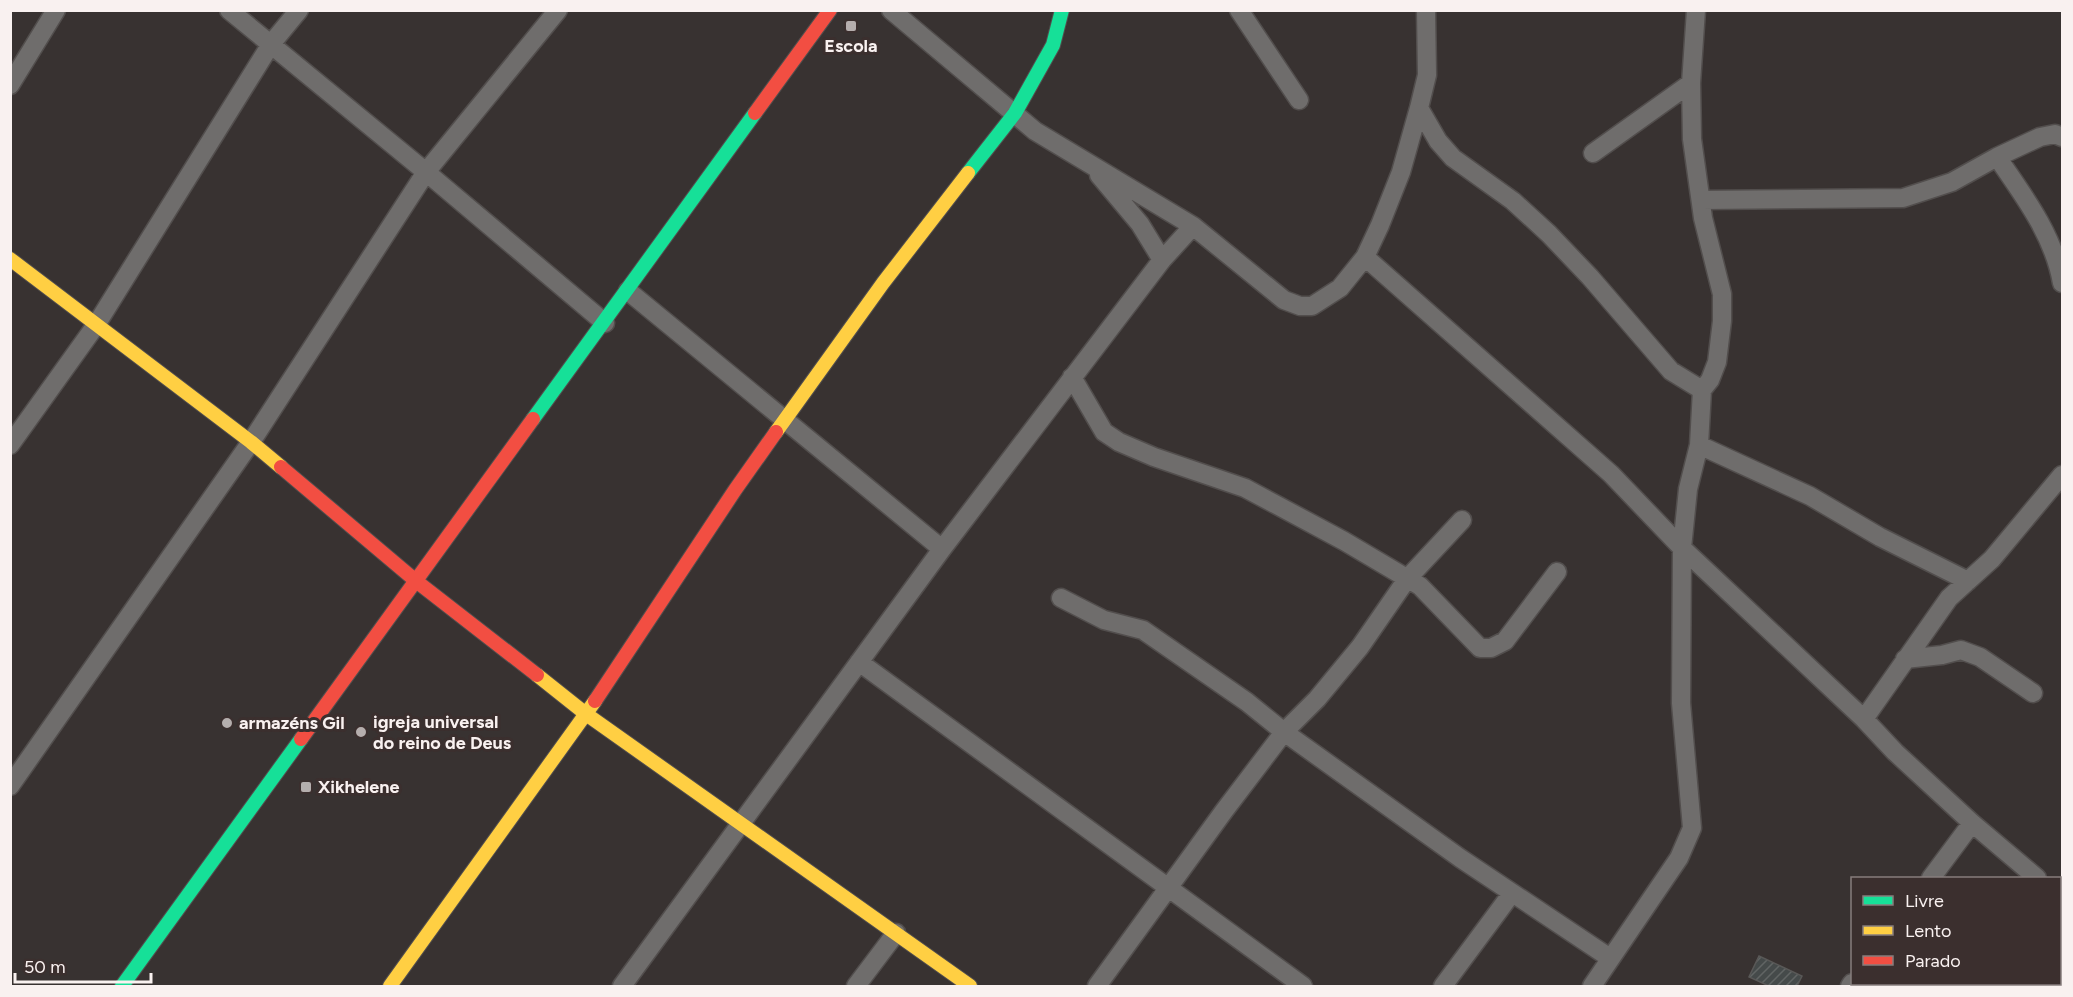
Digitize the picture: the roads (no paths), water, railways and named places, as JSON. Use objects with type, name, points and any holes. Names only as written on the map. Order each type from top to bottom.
[{"type":"street","points":[[10,85],[56,10]]},
{"type":"street","points":[[229,10],[605,323]]},
{"type":"street","points":[[10,445],[96,325],[271,44],[299,10]]},
{"type":"street","points":[[10,786],[251,442],[426,172],[558,10]]},
{"type":"street","points":[[122,987],[830,10]]},
{"type":"street","points":[[891,10],[1035,131],[1193,226],[1284,300],[1300,306],[1312,306],[1340,288],[1365,257],[1380,225],[1401,171],[1427,75],[1426,10]]},
{"type":"street","points":[[390,987],[586,714],[735,490],[883,283],[1014,113],[1053,45],[1062,10]]},
{"type":"street","points":[[1239,10],[1299,100]]},
{"type":"street","points":[[1592,987],[1679,858],[1692,828],[1681,703],[1682,548],[1688,489],[1699,445],[1702,390],[1710,380],[1717,362],[1722,321],[1722,294],[1704,218],[1692,140],[1691,83],[1696,10]]},
{"type":"street","points":[[1593,153],[1691,83]]},
{"type":"street","points":[[1419,108],[1438,141],[1453,158],[1513,201],[1549,234],[1590,277],[1671,371],[1702,390]]},
{"type":"street","points":[[1701,200],[1903,198],[1952,182],[2040,137],[2055,134],[2062,137]]},
{"type":"street","points":[[1997,157],[2034,210],[2060,267],[2062,283]]},
{"type":"street","points":[[1093,167],[1140,224],[1162,260]]},
{"type":"street","points":[[622,987],[942,549],[1162,260],[1193,226]]},
{"type":"street","points":[[1365,257],[1611,474],[1682,548],[1864,719],[1895,752],[2035,877]]},
{"type":"street","points":[[10,259],[251,442],[416,581],[586,714],[970,987]]},
{"type":"street","points":[[628,291],[942,549]]},
{"type":"street","points":[[1072,377],[1104,432],[1119,442],[1154,457],[1245,488],[1344,541],[1420,586],[1480,648],[1491,648],[1505,641],[1557,572]]},
{"type":"street","points":[[1699,445],[1810,496],[1880,537],[1968,581]]},
{"type":"street","points":[[1864,719],[1949,598],[1992,559],[2062,476]]},
{"type":"street","points":[[1097,987],[1284,732],[1317,699],[1360,647],[1407,579],[1462,520]]},
{"type":"street","points":[[1061,598],[1104,620],[1143,630],[1247,702],[1284,732],[1450,851],[1610,958]]},
{"type":"street","points":[[1905,659],[1942,655],[1961,650],[1980,657],[2034,693]]},
{"type":"street","points":[[859,662],[1303,987]]},
{"type":"street","points":[[1932,877],[1972,823]]},
{"type":"street","points":[[1443,987],[1512,893]]},
{"type":"street","points":[[856,987],[896,933]]},
{"type":"place","name":"Escola","points":[[851,26]]},
{"type":"place","name":"armazéns Gil","points":[[227,723]]},
{"type":"place","name":"igreja universal do reino de Deus","points":[[361,732]]},
{"type":"place","name":"Xikhelene","points":[[306,787]]}]
